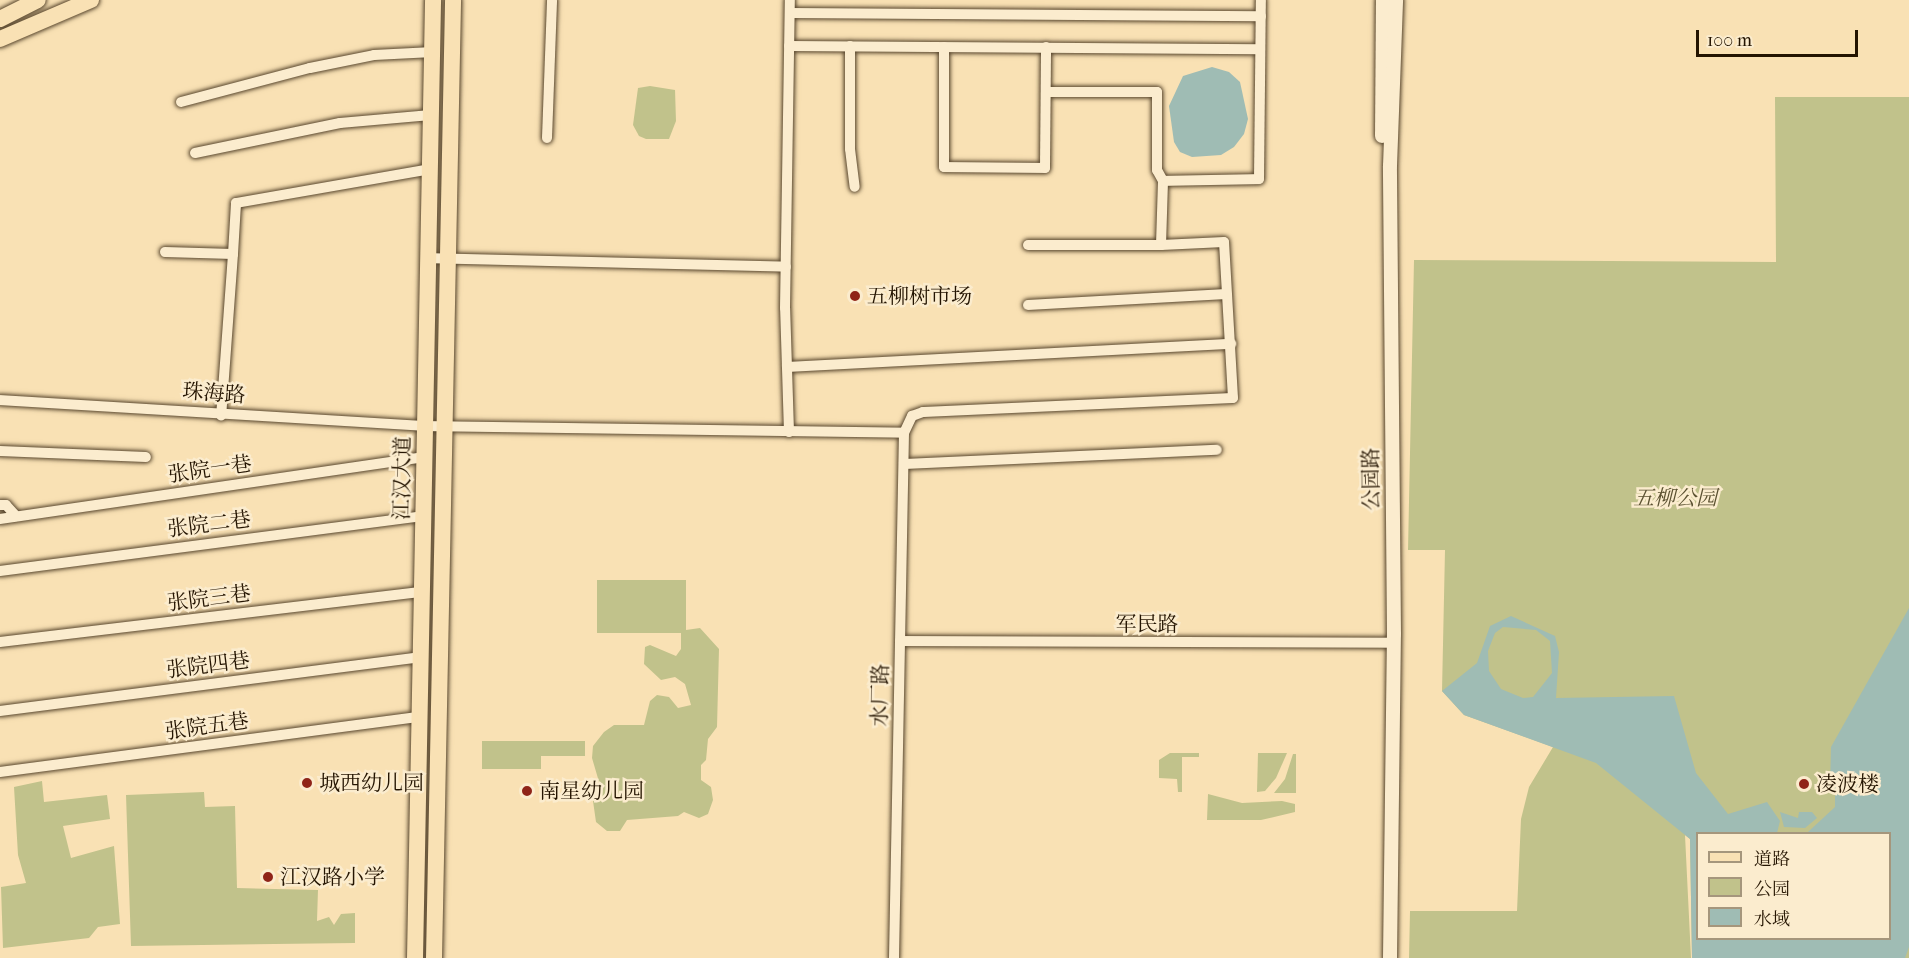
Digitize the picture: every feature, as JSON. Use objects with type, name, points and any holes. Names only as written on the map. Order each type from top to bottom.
[{"type":"main road","points":[[0,19],[38,0]]},
{"type":"main road","points":[[0,39],[91,0]]},
{"type":"main road","points":[[420,0],[433,19]]},
{"type":"main road","name":"江汉大道","points":[[414,958],[434,0]]},
{"type":"main road","name":"江汉大道","points":[[434,958],[445,426],[446,258],[453,0]]},
{"type":"main road","points":[[429,232],[435,238],[447,232]]},
{"type":"main road","points":[[428,278],[431,272],[440,271],[446,279]]},
{"type":"street","points":[[547,138],[552,0]]},
{"type":"street","points":[[789,432],[786,267],[790,0]]},
{"type":"street","points":[[1163,181],[1259,179],[1261,0]]},
{"type":"street","points":[[1383,0],[1391,643],[1384,958]]},
{"type":"street","name":"公园路","points":[[1390,958],[1390,166],[1396,0]]},
{"type":"street","points":[[790,13],[1261,16]]},
{"type":"street","points":[[789,46],[1260,49]]},
{"type":"street","points":[[850,46],[850,149],[855,187]]},
{"type":"street","points":[[945,47],[944,167],[1045,168],[1046,47]]},
{"type":"street","points":[[181,102],[310,68],[374,55],[433,52]]},
{"type":"street","points":[[1046,92],[1157,92],[1157,170],[1163,181],[1161,245]]},
{"type":"street","points":[[195,153],[340,123],[431,115]]},
{"type":"street","points":[[221,415],[236,203],[430,169]]},
{"type":"street","points":[[904,433],[912,416],[922,412],[1233,398],[1224,242],[1161,245],[1028,245]]},
{"type":"street","points":[[165,252],[233,254]]},
{"type":"street","points":[[428,258],[786,267]]},
{"type":"street","points":[[1028,305],[1226,294]]},
{"type":"street","points":[[787,367],[1231,344]]},
{"type":"street","name":"珠海路","points":[[0,401],[426,428],[445,426],[904,433]]},
{"type":"street","name":"水厂路","points":[[894,958],[904,433]]},
{"type":"street","points":[[904,464],[1217,450]]},
{"type":"street","points":[[0,451],[146,457]]},
{"type":"street","name":"张院一巷","points":[[0,520],[425,459]]},
{"type":"street","name":"张院一巷","points":[[0,520],[425,459]]},
{"type":"street","points":[[0,505],[6,506],[16,516]]},
{"type":"street","name":"张院二巷","points":[[0,572],[424,518]]},
{"type":"street","name":"张院三巷","points":[[0,642],[422,592]]},
{"type":"street","name":"军民路","points":[[900,642],[1391,643]]},
{"type":"street","name":"张院四巷","points":[[0,711],[420,657]]},
{"type":"street","name":"张院五巷","points":[[0,772],[419,717]]},
{"type":"green space","points":[[650,86],[675,90],[676,121],[669,139],[646,139],[639,136],[633,125],[638,88]]},
{"type":"green space","name":"五柳公园","points":[[1775,97],[1909,97],[1909,958],[1692,958],[1690,839],[1685,835],[1691,958],[1409,958],[1410,911],[1517,911],[1521,819],[1529,787],[1553,747],[1464,715],[1442,691],[1445,550],[1408,550],[1414,260],[1776,262]]},
{"type":"green space","points":[[597,580],[686,580],[686,630],[700,628],[719,649],[717,727],[708,739],[706,760],[701,765],[701,780],[711,787],[713,800],[708,814],[699,818],[684,812],[678,816],[627,820],[620,831],[607,831],[596,822],[593,801],[602,792],[592,758],[593,746],[604,732],[614,725],[644,725],[650,701],[657,695],[669,697],[678,708],[691,705],[685,684],[675,677],[661,680],[644,664],[645,647],[650,645],[676,656],[681,649],[681,633],[597,633]]},
{"type":"green space","points":[[482,741],[585,741],[585,756],[541,756],[541,769],[482,769]]},
{"type":"green space","points":[[1170,753],[1199,753],[1199,757],[1182,757],[1182,792],[1178,792],[1177,779],[1159,778],[1159,760]]},
{"type":"green space","points":[[1258,753],[1287,753],[1276,778],[1265,791],[1257,792]]},
{"type":"green space","points":[[1293,754],[1296,754],[1296,793],[1274,793],[1285,779]]},
{"type":"green space","points":[[42,781],[44,802],[107,795],[110,819],[63,826],[71,858],[114,846],[120,924],[98,927],[89,938],[3,948],[1,887],[26,883],[18,855],[14,787]]},
{"type":"green space","points":[[204,792],[205,807],[235,806],[237,888],[318,890],[317,921],[329,917],[334,925],[341,914],[355,913],[355,943],[131,946],[126,795]]},
{"type":"green space","points":[[1208,794],[1242,803],[1282,801],[1295,804],[1295,812],[1261,820],[1207,820]]},
{"type":"water","points":[[1212,67],[1229,72],[1240,82],[1248,119],[1244,134],[1234,147],[1221,155],[1192,157],[1180,152],[1174,142],[1169,106],[1183,76]]},
{"type":"water","points":[[1909,608],[1909,947],[1905,958],[1692,958],[1690,839],[1596,763],[1464,715],[1442,691],[1477,663],[1490,626],[1511,616],[1555,636],[1559,652],[1556,698],[1674,696],[1696,773],[1728,814],[1767,802],[1780,821],[1777,832],[1696,832],[1696,940],[1891,940],[1891,832],[1808,832],[1835,807],[1835,787],[1830,786],[1831,747]],"holes":[[[1503,627],[1536,630],[1550,641],[1552,673],[1533,697],[1523,698],[1501,689],[1489,671],[1488,651],[1495,633]]]},
{"type":"water","points":[[1780,812],[1798,818],[1799,812],[1812,812],[1817,818],[1805,828],[1784,827]]},
{"type":"place","name":"五柳树市场","points":[[855,296]]},
{"type":"place","name":"城西幼儿园","points":[[307,783]]},
{"type":"place","name":"凌波楼","points":[[1804,784]]},
{"type":"place","name":"南星幼儿园","points":[[527,791]]},
{"type":"place","name":"江汉路小学","points":[[268,877]]}]
